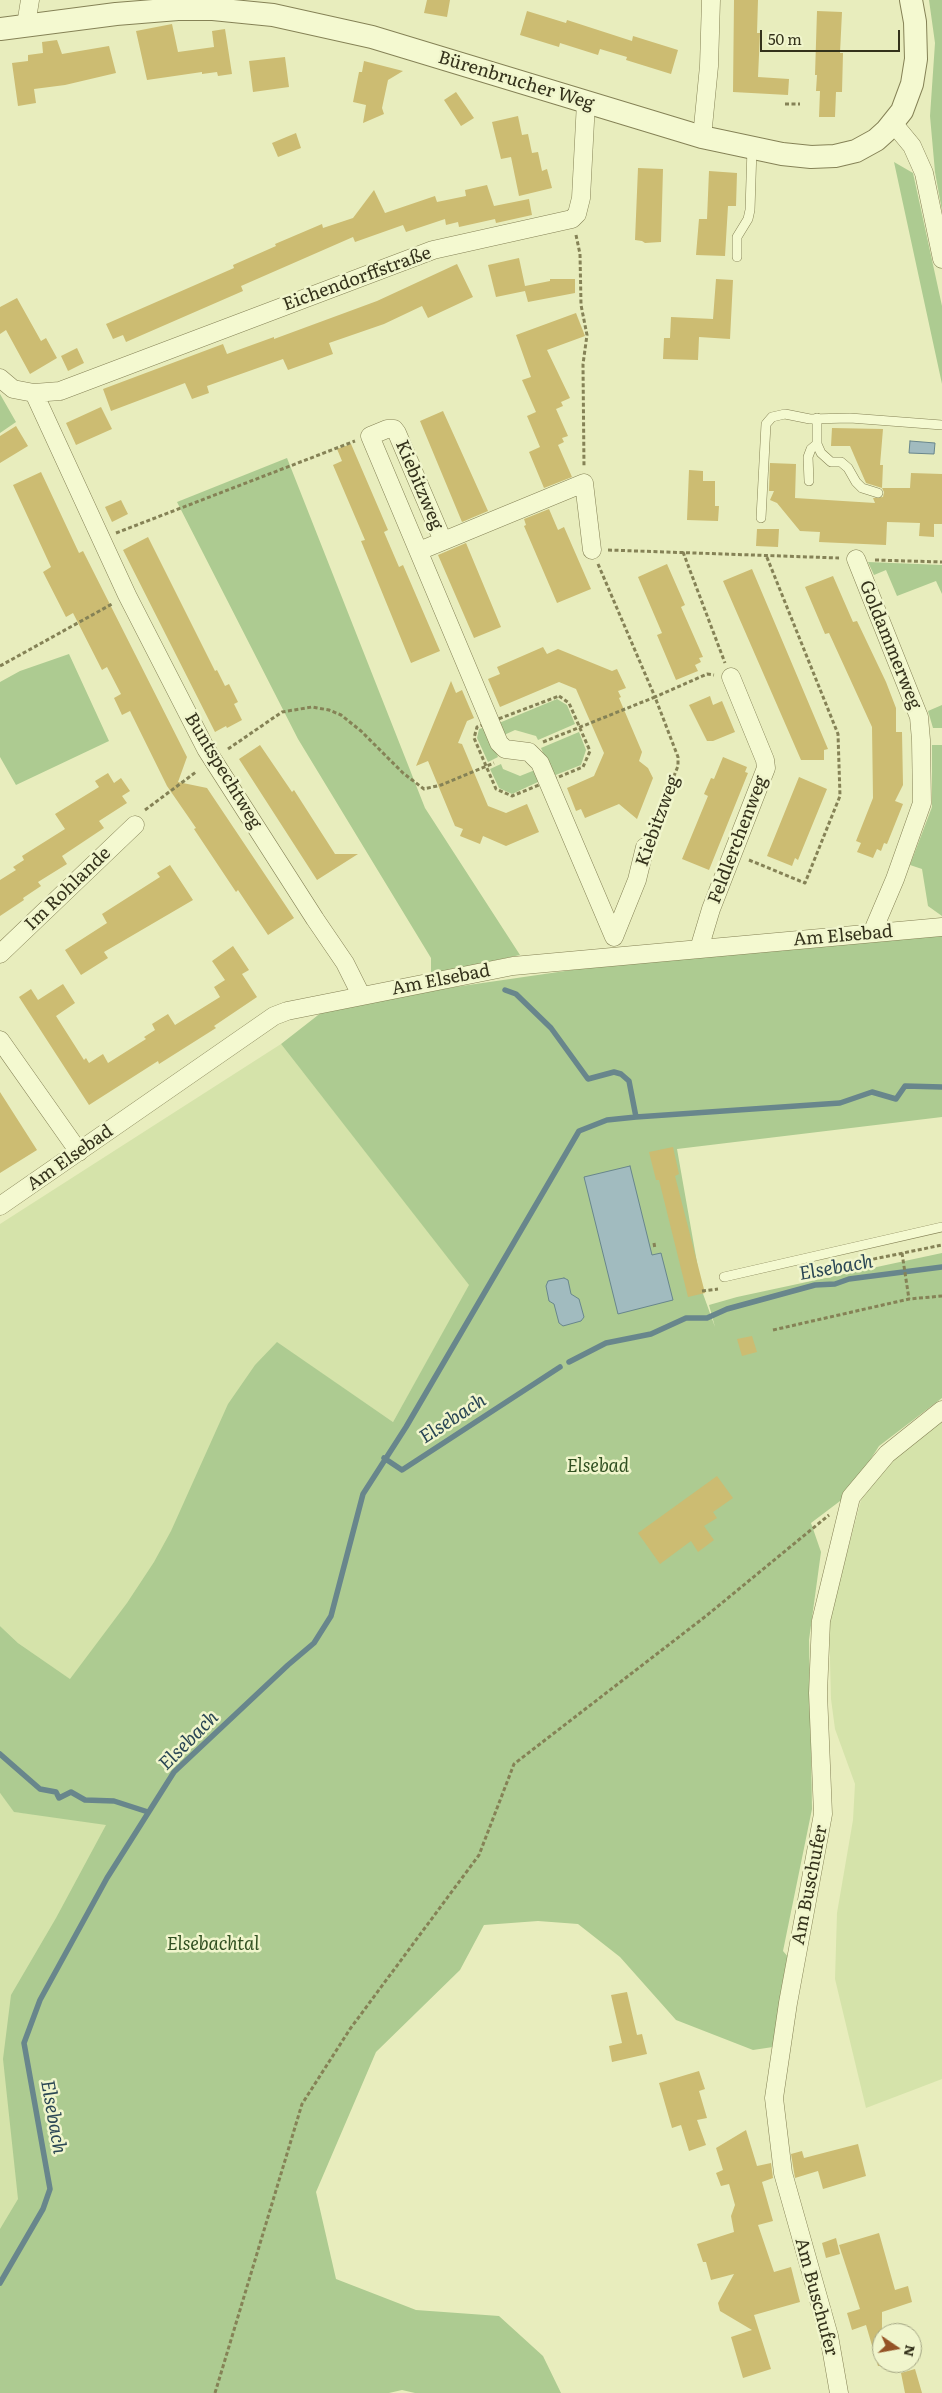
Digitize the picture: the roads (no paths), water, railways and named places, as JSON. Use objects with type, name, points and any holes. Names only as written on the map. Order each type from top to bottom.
[{"type":"street","points":[[26,25],[30,0]]},
{"type":"street","points":[[702,136],[709,66],[711,0]]},
{"type":"street","name":"Bürenbrucher Weg","points":[[0,29],[178,9],[246,6],[372,37],[702,136],[752,148],[812,157],[835,156],[856,151],[876,140],[893,123],[908,98],[915,68],[916,46],[911,0]]},
{"type":"street","name":"Eichendorffstraße","points":[[0,378],[13,389],[34,394],[60,391],[433,250],[572,219],[577,214],[581,198],[586,102]]},
{"type":"street","points":[[893,123],[912,146],[924,173],[942,260]]},
{"type":"street","name":"Buntspechtweg","points":[[34,394],[127,596],[206,749],[315,919],[346,963],[361,995]]},
{"type":"street","name":"Kiebitzweg","points":[[443,541],[398,433],[387,429],[370,436],[499,743],[505,749],[522,750],[534,755],[540,763],[614,937]]},
{"type":"street","name":"Kiebitzweg","points":[[419,551],[584,483],[592,550]]},
{"type":"street","name":"Goldammerweg","points":[[856,559],[919,717],[921,740],[922,803],[895,878],[872,933]]},
{"type":"street","name":"Feldlerchenweg","points":[[699,949],[711,909],[766,768],[765,760],[730,678]]},
{"type":"street","name":"Im Rohlande","points":[[0,954],[135,825]]},
{"type":"street","name":"Kiebitzweg","points":[[614,956],[614,937],[637,880],[646,847]]},
{"type":"street","name":"Am Elsebad","points":[[0,1206],[274,1016],[295,1009],[513,966],[942,927]]},
{"type":"street","points":[[0,1040],[79,1152]]},
{"type":"street","name":"Am Buschufer","points":[[839,2393],[829,2336],[783,2173],[774,2098],[788,2003],[823,1814],[818,1693],[821,1621],[850,1497],[886,1454],[942,1410]]},
{"type":"lane","points":[[737,257],[737,237],[748,219],[750,210],[752,148]]},
{"type":"lane","points":[[761,518],[766,424],[772,417],[785,414],[818,418],[850,418],[942,425]]},
{"type":"lane","points":[[818,418],[817,444],[821,453],[831,462],[841,462],[848,468],[862,488],[878,493]]},
{"type":"lane","points":[[809,481],[808,457],[811,449],[817,444]]},
{"type":"lane","points":[[724,1277],[942,1227]]},
{"type":"water","points":[[910,441],[935,443],[934,454],[909,453]]},
{"type":"water","points":[[630,1166],[652,1255],[661,1253],[673,1300],[618,1314],[584,1177]]},
{"type":"water","points":[[564,1278],[568,1280],[571,1294],[579,1299],[584,1317],[581,1321],[563,1326],[559,1323],[554,1304],[549,1301],[546,1286],[548,1281]]},
{"type":"waterway","points":[[505,990],[516,994],[551,1028],[588,1079],[614,1072],[621,1074],[629,1081],[636,1117]]},
{"type":"waterway","name":"Elsebach","points":[[0,2283],[43,2209],[50,2189],[24,2043],[40,2000],[107,1878],[174,1772],[314,1643],[331,1616],[363,1494],[406,1427],[579,1131],[607,1120],[840,1103],[872,1092],[896,1099],[905,1086],[942,1087]]},
{"type":"waterway","name":"Elsebach","points":[[569,1362],[606,1343],[651,1334],[686,1318],[707,1318],[727,1309],[815,1285],[835,1284],[849,1279],[942,1267]]},
{"type":"waterway","name":"Elsebach","points":[[384,1458],[402,1470],[560,1367]]},
{"type":"waterway","points":[[0,1754],[40,1789],[56,1792],[59,1798],[71,1792],[85,1800],[114,1801],[148,1812]]},
{"type":"park label","name":"Elsebad","points":[[598,1467]]},
{"type":"park label","name":"Elsebachtal","points":[[213,1945]]}]
